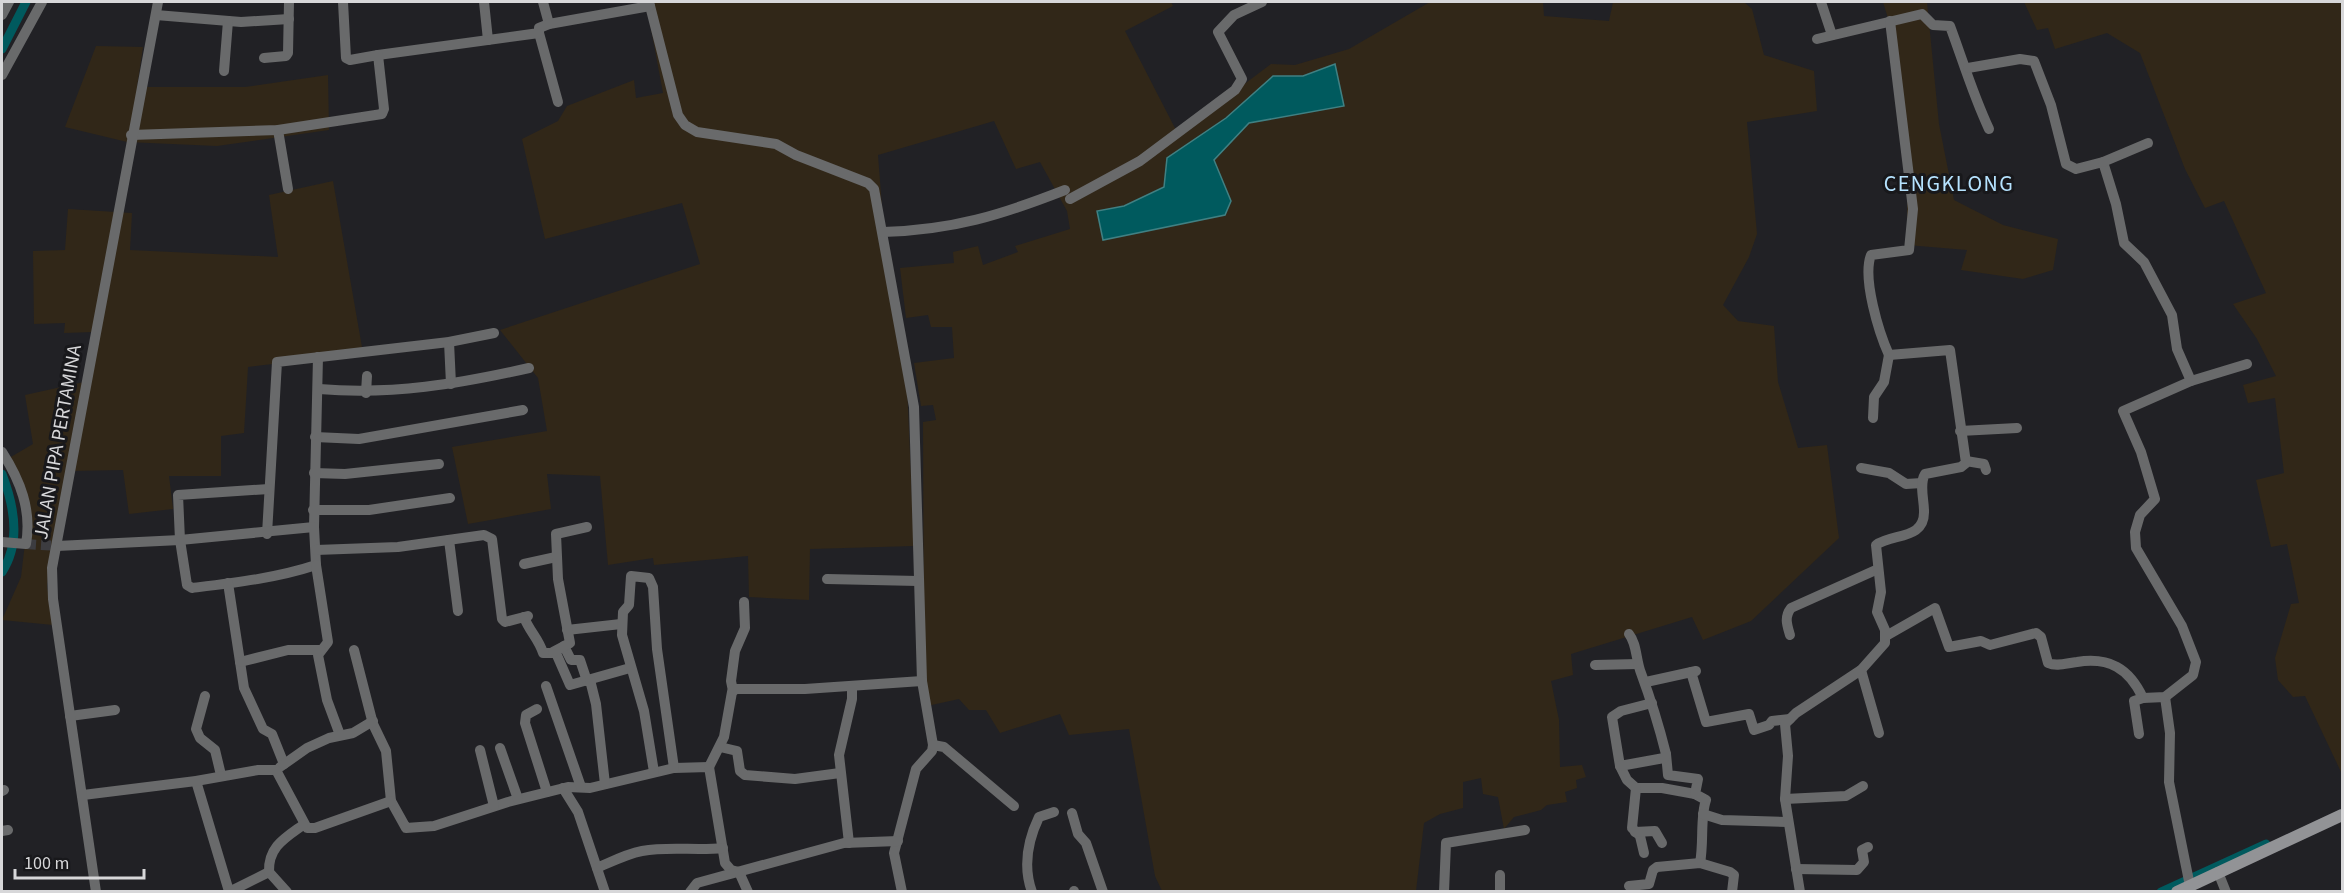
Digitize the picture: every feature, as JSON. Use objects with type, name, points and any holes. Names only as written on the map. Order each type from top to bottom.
[{"type":"main road","points":[[2177,891],[2188,879],[2218,872],[2343,815]]},
{"type":"street","points":[[2,15],[9,2]]},
{"type":"street","points":[[2,75],[42,2]]},
{"type":"street","name":"JALAN PIPA PERTAMINA","points":[[96,891],[53,600],[52,568],[131,135],[158,2]]},
{"type":"street","points":[[264,58],[288,55],[289,2]]},
{"type":"street","points":[[343,2],[346,58],[350,60],[539,33]]},
{"type":"street","points":[[484,2],[488,40]]},
{"type":"street","points":[[543,2],[549,24]]},
{"type":"street","points":[[883,232],[919,231],[968,224],[1067,194],[1140,161],[1235,90],[1241,81],[1241,76],[1218,32],[1234,15],[1262,2]]},
{"type":"street","points":[[1821,2],[1832,35]]},
{"type":"street","points":[[558,102],[539,28],[650,4],[678,115],[685,125],[697,132],[776,144],[796,155],[868,183],[874,189],[914,407],[922,681],[933,745],[932,751],[916,769],[894,857],[902,891]]},
{"type":"street","points":[[1817,39],[1922,14],[1933,25],[1950,26],[1968,68],[1973,96],[1989,129]]},
{"type":"street","points":[[156,15],[228,21],[289,19]]},
{"type":"street","points":[[224,71],[228,21]]},
{"type":"street","points":[[1873,418],[1874,397],[1884,382],[1889,355],[1882,340],[1874,306],[1869,259],[1873,254],[1909,250],[1912,228],[1906,144],[1890,21]]},
{"type":"street","points":[[131,135],[278,130],[382,114],[384,109],[378,55]]},
{"type":"street","points":[[1968,68],[2020,59],[2034,61],[2051,105],[2066,164],[2076,169],[2103,162],[2148,143]]},
{"type":"street","points":[[278,130],[288,189]]},
{"type":"street","points":[[2103,162],[2116,204],[2124,243],[2144,262],[2172,315],[2177,349],[2191,381]]},
{"type":"street","points":[[267,534],[277,362],[449,342],[494,333]]},
{"type":"street","points":[[449,342],[451,384]]},
{"type":"street","points":[[1889,355],[1950,350],[1966,461]]},
{"type":"street","points":[[318,357],[319,389],[313,510],[316,565],[328,642],[318,655],[327,700],[340,735]]},
{"type":"street","points":[[2139,734],[2134,704],[2136,699],[2165,697],[2193,675],[2196,662],[2182,626],[2136,548],[2135,532],[2140,515],[2155,499],[2141,453],[2122,413],[2124,409],[2191,381],[2247,364]]},
{"type":"street","points":[[319,389],[366,393],[451,384],[530,368]]},
{"type":"street","points":[[366,393],[367,376]]},
{"type":"street","points":[[315,437],[359,440],[523,410]]},
{"type":"street","points":[[1960,431],[2017,428]]},
{"type":"street","points":[[2,452],[21,489],[26,506],[28,532],[26,544],[2,542]]},
{"type":"street","points":[[1966,461],[1984,464],[1986,470]]},
{"type":"street","points":[[1800,891],[1785,799],[1788,747],[1785,724],[1790,718],[1861,670],[1882,649],[1886,636],[1876,612],[1881,592],[1876,545],[1914,532],[1923,523],[1922,483],[1925,474],[1961,467],[1966,461]]},
{"type":"street","points":[[314,473],[345,474],[439,464]]},
{"type":"street","points":[[1861,468],[1889,473],[1906,484],[1922,483]]},
{"type":"street","points":[[269,489],[179,494],[180,540],[189,587],[298,571],[316,565]]},
{"type":"street","points":[[313,510],[369,510],[450,498]]},
{"type":"street","points":[[57,546],[267,534],[314,527]]},
{"type":"street","points":[[316,550],[398,547],[484,535],[492,539],[502,619],[505,622],[526,616],[529,631],[540,642],[543,652],[553,652],[570,643],[556,557],[556,534],[587,527]]},
{"type":"street","points":[[449,540],[458,611]]},
{"type":"street","points":[[524,564],[556,557]]},
{"type":"street","points":[[1790,635],[1786,620],[1791,608],[1878,569]]},
{"type":"street","points":[[654,772],[644,711],[630,668],[621,624],[622,612],[629,605],[631,577],[649,578],[653,587],[657,649],[674,768]]},
{"type":"street","points":[[828,579],[918,581]]},
{"type":"street","points":[[228,583],[248,699],[262,729],[272,734],[280,767],[303,825]]},
{"type":"street","points":[[744,602],[745,628],[735,651],[731,681],[733,691],[720,747],[709,767],[727,868],[739,872],[748,891]]},
{"type":"street","points":[[1886,636],[1935,608],[1949,648],[1981,641],[1990,645],[2036,633],[2042,637],[2048,663],[2058,665],[2094,659],[2105,660],[2126,673],[2143,698]]},
{"type":"street","points":[[567,630],[621,624]]},
{"type":"street","points":[[1629,634],[1633,639],[1638,664],[1652,703],[1666,754],[1668,776],[1698,779],[1695,794]]},
{"type":"street","points":[[564,646],[570,660],[580,660],[589,680],[596,704],[605,784]]},
{"type":"street","points":[[240,662],[288,650],[321,650]]},
{"type":"street","points":[[354,650],[373,721],[386,751],[391,801],[401,822],[409,830],[434,826],[494,806],[563,788],[605,784],[674,768],[709,767]]},
{"type":"street","points":[[553,652],[570,685],[630,668]]},
{"type":"street","points":[[1594,665],[1638,664]]},
{"type":"street","points":[[1861,670],[1880,733]]},
{"type":"street","points":[[1646,682],[1694,671],[1706,722],[1749,714],[1754,730],[1769,725],[1772,721],[1790,718]]},
{"type":"street","points":[[733,691],[746,688],[852,687],[922,681]]},
{"type":"street","points":[[546,686],[581,787]]},
{"type":"street","points":[[849,843],[839,755],[852,699],[852,687]]},
{"type":"street","points":[[205,696],[196,729],[200,738],[215,750],[221,775]]},
{"type":"street","points":[[2165,697],[2170,733],[2169,782],[2188,879]]},
{"type":"street","points":[[1652,703],[1621,711],[1612,717],[1620,766],[1627,780],[1636,788],[1662,788],[1695,794],[1706,800],[1700,863]]},
{"type":"street","points":[[70,716],[115,710]]},
{"type":"street","points":[[537,710],[526,715],[525,723],[547,792]]},
{"type":"street","points":[[83,795],[196,781],[221,775],[280,767],[307,748],[340,735],[353,733],[373,721]]},
{"type":"street","points":[[933,745],[944,747],[1014,807]]},
{"type":"street","points":[[720,747],[737,751],[741,771],[745,775],[795,778],[840,773]]},
{"type":"street","points":[[500,748],[518,799]]},
{"type":"street","points":[[480,750],[494,806]]},
{"type":"street","points":[[1620,766],[1664,758],[1666,754]]},
{"type":"street","points":[[196,781],[228,888],[231,891],[237,889],[268,872]]},
{"type":"street","points":[[1785,799],[1846,796],[1863,786]]},
{"type":"street","points":[[563,788],[578,812],[605,891]]},
{"type":"street","points":[[1636,788],[1632,828],[1640,836],[1644,853]]},
{"type":"street","points":[[303,825],[315,828],[391,801]]},
{"type":"street","points":[[1032,891],[1027,859],[1032,831],[1040,816],[1054,812]]},
{"type":"street","points":[[1072,813],[1078,834],[1086,843],[1104,891]]},
{"type":"street","points":[[1703,814],[1722,820],[1788,822]]},
{"type":"street","points":[[268,872],[273,848],[303,825]]},
{"type":"street","points":[[1444,891],[1446,843],[1525,830]]},
{"type":"street","points":[[1635,832],[1655,831],[1662,843]]},
{"type":"street","points":[[690,891],[697,883],[849,843],[898,841]]},
{"type":"street","points":[[1796,869],[1857,870],[1864,862],[1862,850],[1868,847]]},
{"type":"street","points":[[597,868],[645,850],[665,848],[697,851],[723,848]]},
{"type":"street","points":[[1629,886],[1647,886],[1657,867],[1700,863],[1734,875],[1732,891]]},
{"type":"street","points":[[268,872],[286,891]]},
{"type":"street","points":[[2218,872],[2226,891]]},
{"type":"street","points":[[1500,875],[1500,891]]},
{"type":"shaded area","points":[[646,2],[1171,2],[1173,6],[1125,31],[1178,134],[1271,64],[1295,65],[1349,49],[1430,2],[1543,2],[1544,16],[1609,21],[1613,2],[1744,2],[1752,9],[1764,55],[1814,71],[1817,111],[1747,122],[1757,234],[1749,257],[1723,305],[1738,321],[1774,326],[1778,382],[1798,448],[1827,445],[1839,538],[1751,621],[1703,640],[1692,617],[1571,654],[1573,675],[1551,681],[1559,720],[1560,767],[1582,765],[1586,777],[1576,780],[1577,788],[1565,792],[1567,802],[1547,805],[1541,810],[1514,817],[1504,829],[1498,797],[1483,794],[1481,778],[1463,782],[1463,808],[1440,814],[1424,823],[1416,891],[1162,891],[1155,876],[1129,729],[1069,735],[1060,714],[1000,733],[986,710],[969,710],[959,699],[927,706],[924,669],[923,422],[936,420],[933,405],[921,406],[914,363],[954,358],[952,327],[931,327],[928,315],[906,318],[900,268],[954,263],[953,252],[978,246],[983,265],[1018,252],[1015,246],[1070,229],[1067,211],[1040,162],[1016,169],[994,121],[878,155],[887,271],[907,385],[914,546],[810,549],[809,600],[749,597],[748,556],[654,565],[653,558],[608,565],[600,476],[547,474],[551,509],[468,524],[452,447],[547,431],[538,378],[500,330],[700,264],[682,203],[545,239],[522,139],[558,121],[567,106],[634,80],[636,98],[663,93]]},
{"type":"shaded area","points":[[1883,2],[1927,2],[1939,124],[1954,200],[2003,225],[2058,239],[2053,270],[2023,279],[1961,270],[1967,250],[1907,245],[1907,184],[1891,28]]},
{"type":"shaded area","points":[[2024,2],[2342,2],[2342,774],[2305,696],[2293,697],[2278,680],[2275,658],[2291,604],[2299,603],[2287,544],[2271,547],[2256,480],[2284,473],[2275,398],[2248,403],[2243,385],[2276,376],[2257,339],[2233,304],[2266,293],[2224,201],[2205,208],[2185,169],[2140,53],[2107,33],[2055,49],[2048,28],[2037,30]]},
{"type":"shaded area","points":[[96,46],[143,47],[137,87],[245,87],[328,75],[329,130],[217,146],[127,142],[65,127]]},
{"type":"shaded area","points":[[333,181],[363,353],[248,367],[244,433],[221,436],[221,476],[169,476],[173,509],[129,514],[123,470],[70,471],[51,550],[47,586],[53,625],[2,620],[21,577],[27,526],[21,490],[4,461],[33,444],[25,395],[84,382],[93,332],[64,333],[65,323],[34,324],[33,251],[65,250],[68,209],[132,213],[130,250],[278,257],[269,195]]},
{"type":"water","points":[[1335,64],[1344,106],[1249,123],[1214,160],[1231,201],[1225,215],[1103,240],[1097,211],[1124,206],[1164,187],[1167,158],[1226,118],[1273,76],[1303,76]]},
{"type":"waterway","points":[[2,49],[26,2]]},
{"type":"waterway","points":[[2,474],[10,498],[14,524],[12,549],[2,572]]},
{"type":"waterway","points":[[2161,892],[2266,844]]},
{"type":"tunnel","points":[[26,544],[57,546]]},
{"type":"district","name":"CENGKLONG","points":[[1949,184]]}]
